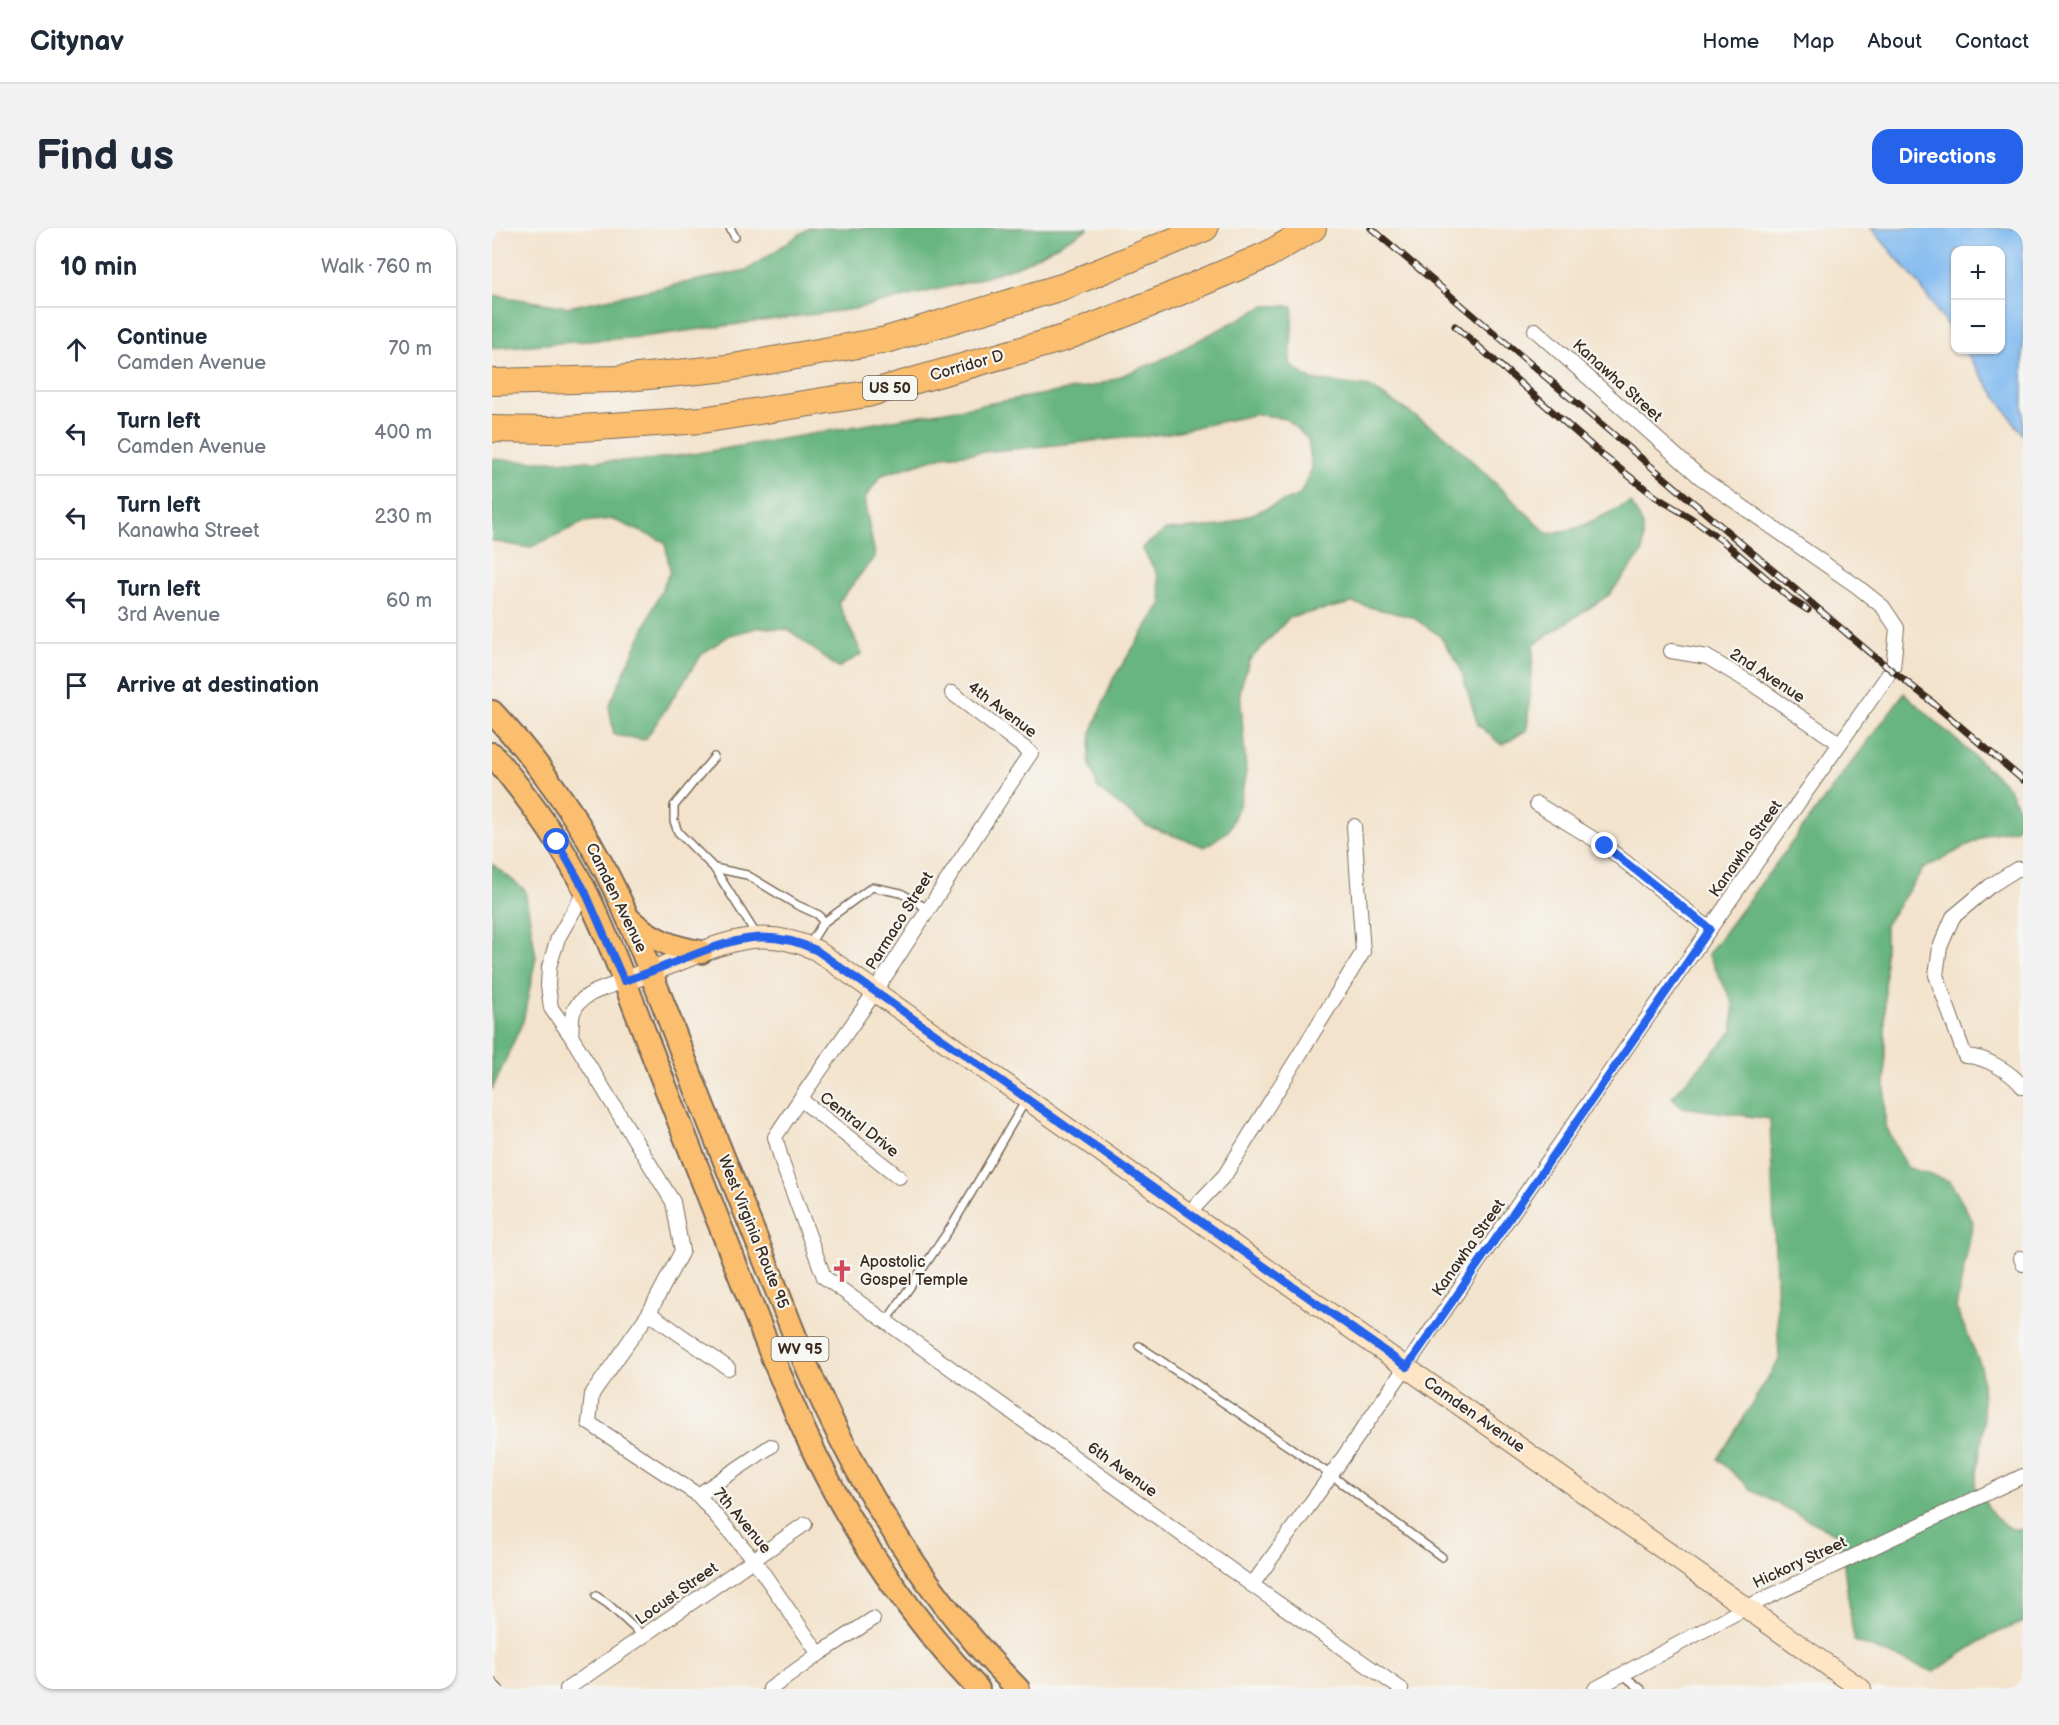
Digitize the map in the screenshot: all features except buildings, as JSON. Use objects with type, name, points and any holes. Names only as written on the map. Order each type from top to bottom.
[{"type":"highway","points":[[492,382],[617,379],[728,368],[886,340],[1065,286],[1204,228]]},
{"type":"highway","name":"Corridor D","points":[[492,429],[550,430],[702,420],[867,394],[1064,338],[1267,255],[1313,228]]},
{"type":"main road","name":"Camden Avenue","points":[[492,712],[528,753],[577,822],[605,871],[651,972]]},
{"type":"main road","name":"Camden Avenue","points":[[492,754],[542,818],[557,842],[585,891],[624,981]]},
{"type":"main road","points":[[627,918],[652,938],[670,946],[701,952]]},
{"type":"main road","name":"West Virginia Route 95","points":[[651,972],[805,1362],[842,1445],[881,1515],[914,1564],[971,1638],[1018,1689]]},
{"type":"main road","name":"West Virginia Route 95","points":[[624,981],[784,1384],[819,1461],[849,1515],[887,1575],[978,1689]]},
{"type":"street","name":"Kanawha Street","points":[[1252,1585],[1407,1367],[1893,668],[1897,628],[1883,607],[1858,587],[1700,477],[1535,330]]},
{"type":"street","name":"2nd Avenue","points":[[1671,651],[1707,657],[1839,743]]},
{"type":"street","name":"4th Avenue","points":[[952,693],[1031,753]]},
{"type":"street","name":"Parmaco Street","points":[[824,1277],[775,1137],[875,991],[1031,753]]},
{"type":"street","points":[[1537,804],[1605,846],[1710,929]]},
{"type":"street","points":[[1190,1213],[1225,1174],[1363,952],[1354,826]]},
{"type":"street","points":[[2023,869],[2017,869],[1990,886],[1953,917],[1940,947],[1936,975],[1965,1056],[1986,1059],[2023,1087]]},
{"type":"street","points":[[585,891],[558,938],[549,967],[548,986],[551,1008],[571,1036],[673,1202],[682,1251],[649,1313],[728,1368]]},
{"type":"street","name":"Camden Avenue","points":[[624,981],[734,940],[757,937],[778,938],[808,946],[829,958],[1862,1689]]},
{"type":"street","points":[[571,1036],[576,1005],[585,997],[624,981]]},
{"type":"street","name":"Central Drive","points":[[800,1099],[899,1177]]},
{"type":"street","name":"6th Avenue","points":[[824,1277],[919,1343],[1252,1585],[1401,1689]]},
{"type":"street","name":"7th Avenue","points":[[649,1313],[592,1394],[589,1423],[698,1495],[754,1560],[819,1654]]},
{"type":"street","points":[[698,1495],[771,1446]]},
{"type":"street","name":"Hickory Street","points":[[1595,1689],[1747,1607],[2023,1476]]},
{"type":"street","name":"Locust Street","points":[[567,1689],[805,1524]]},
{"type":"street","points":[[770,1689],[873,1619]]},
{"type":"lane","points":[[730,228],[735,237]]},
{"type":"lane","points":[[714,757],[674,806],[674,821],[678,832],[714,868],[757,937]]},
{"type":"lane","points":[[714,868],[747,875],[797,905],[819,915],[823,923]]},
{"type":"lane","points":[[808,946],[823,923],[872,887],[901,893],[927,909]]},
{"type":"lane","points":[[886,1322],[952,1224],[1027,1098]]},
{"type":"lane","points":[[1139,1346],[1331,1475],[1442,1557]]},
{"type":"lane","points":[[596,1596],[644,1636]]},
{"type":"lane","points":[[1623,1675],[1641,1689]]},
{"type":"lane","points":[[492,1682],[499,1689]]},
{"type":"green space","points":[[809,228],[1089,228],[1023,264],[973,281],[854,309],[641,337],[492,348],[492,295],[568,307],[747,270]]},
{"type":"green space","points":[[1264,306],[1293,306],[1290,365],[1312,380],[1370,387],[1446,436],[1548,534],[1580,527],[1631,502],[1643,526],[1643,552],[1609,595],[1534,644],[1527,730],[1502,745],[1478,725],[1459,664],[1439,635],[1412,617],[1352,603],[1290,617],[1249,661],[1240,690],[1246,772],[1240,803],[1229,830],[1205,847],[1147,826],[1098,789],[1089,762],[1091,733],[1113,679],[1162,603],[1157,574],[1142,548],[1166,530],[1222,526],[1300,495],[1312,468],[1308,439],[1286,419],[1257,414],[1164,434],[943,456],[882,475],[864,499],[875,556],[838,603],[862,654],[838,668],[789,630],[760,627],[730,635],[702,654],[645,740],[614,735],[609,706],[670,571],[665,542],[612,519],[584,522],[529,548],[492,541],[492,459],[638,461],[699,453],[1098,385],[1159,361]]},
{"type":"green space","points":[[1904,693],[2008,787],[2022,816],[2016,829],[1989,834],[1923,869],[1885,925],[1885,1124],[1906,1167],[1950,1181],[1973,1222],[1956,1308],[1981,1366],[1984,1425],[1975,1486],[2000,1522],[2014,1529],[2023,1530],[2023,1622],[1987,1637],[1934,1672],[1854,1641],[1840,1536],[1753,1491],[1718,1459],[1779,1360],[1770,1119],[1682,1107],[1672,1097],[1733,1031],[1733,1003],[1708,954]]},
{"type":"green space","points":[[492,864],[525,890],[536,957],[523,1021],[492,1090]]},
{"type":"water","points":[[1871,228],[2023,228],[2023,435],[1967,354],[2005,354],[2005,246],[1951,246],[1951,331],[1918,283]]},
{"type":"railway","points":[[1371,228],[1870,653],[2023,780]]},
{"type":"railway","points":[[1455,326],[1602,455],[1656,497],[1691,518],[1724,542],[1792,600],[1808,610]]},
{"type":"place","name":"Apostolic Gospel Temple","points":[[842,1271]]},
{"type":"route","points":[[557,842],[585,891],[624,981],[720,944],[748,937],[792,940],[816,950],[1407,1367],[1710,929],[1605,846]]}]
